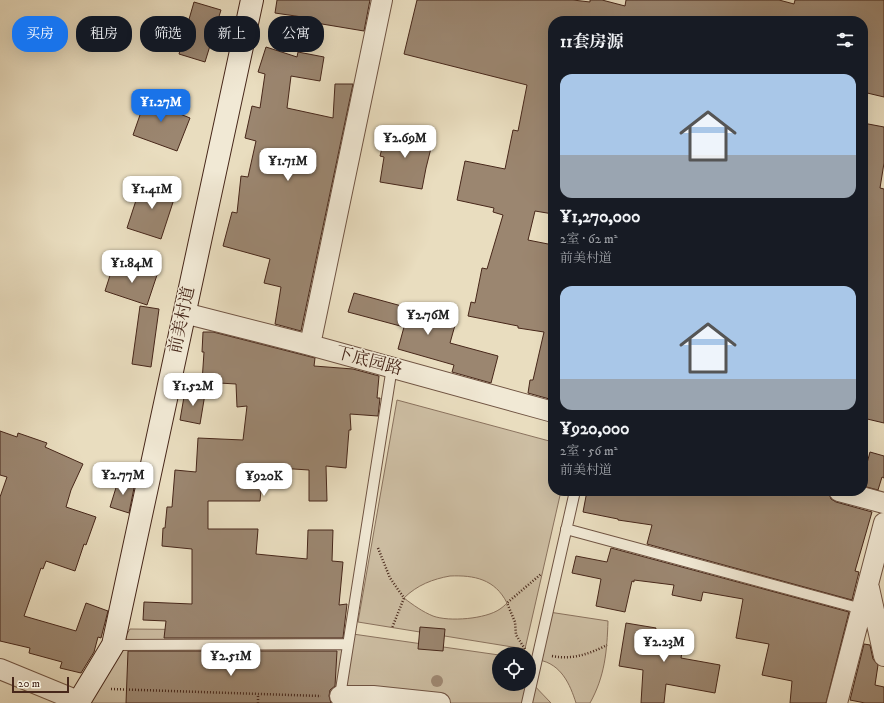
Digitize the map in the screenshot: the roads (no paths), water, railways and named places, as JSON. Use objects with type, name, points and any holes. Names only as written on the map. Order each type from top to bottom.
[{"type":"street","name":"前美村道","points":[[80,698],[113,645],[252,0]]},
{"type":"street","points":[[310,345],[382,0]]},
{"type":"street","name":"下底园路","points":[[184,313],[310,345],[548,411]]},
{"type":"street","points":[[858,496],[884,503]]},
{"type":"street","points":[[837,703],[884,523]]},
{"type":"street","points":[[869,584],[884,656]]},
{"type":"street","points":[[0,669],[80,698]]},
{"type":"street","points":[[340,696],[373,696],[440,703]]},
{"type":"lane","points":[[340,696],[392,367]]},
{"type":"lane","points":[[527,703],[574,496]]},
{"type":"lane","points":[[566,529],[862,609]]},
{"type":"lane","points":[[113,645],[348,644]]}]
